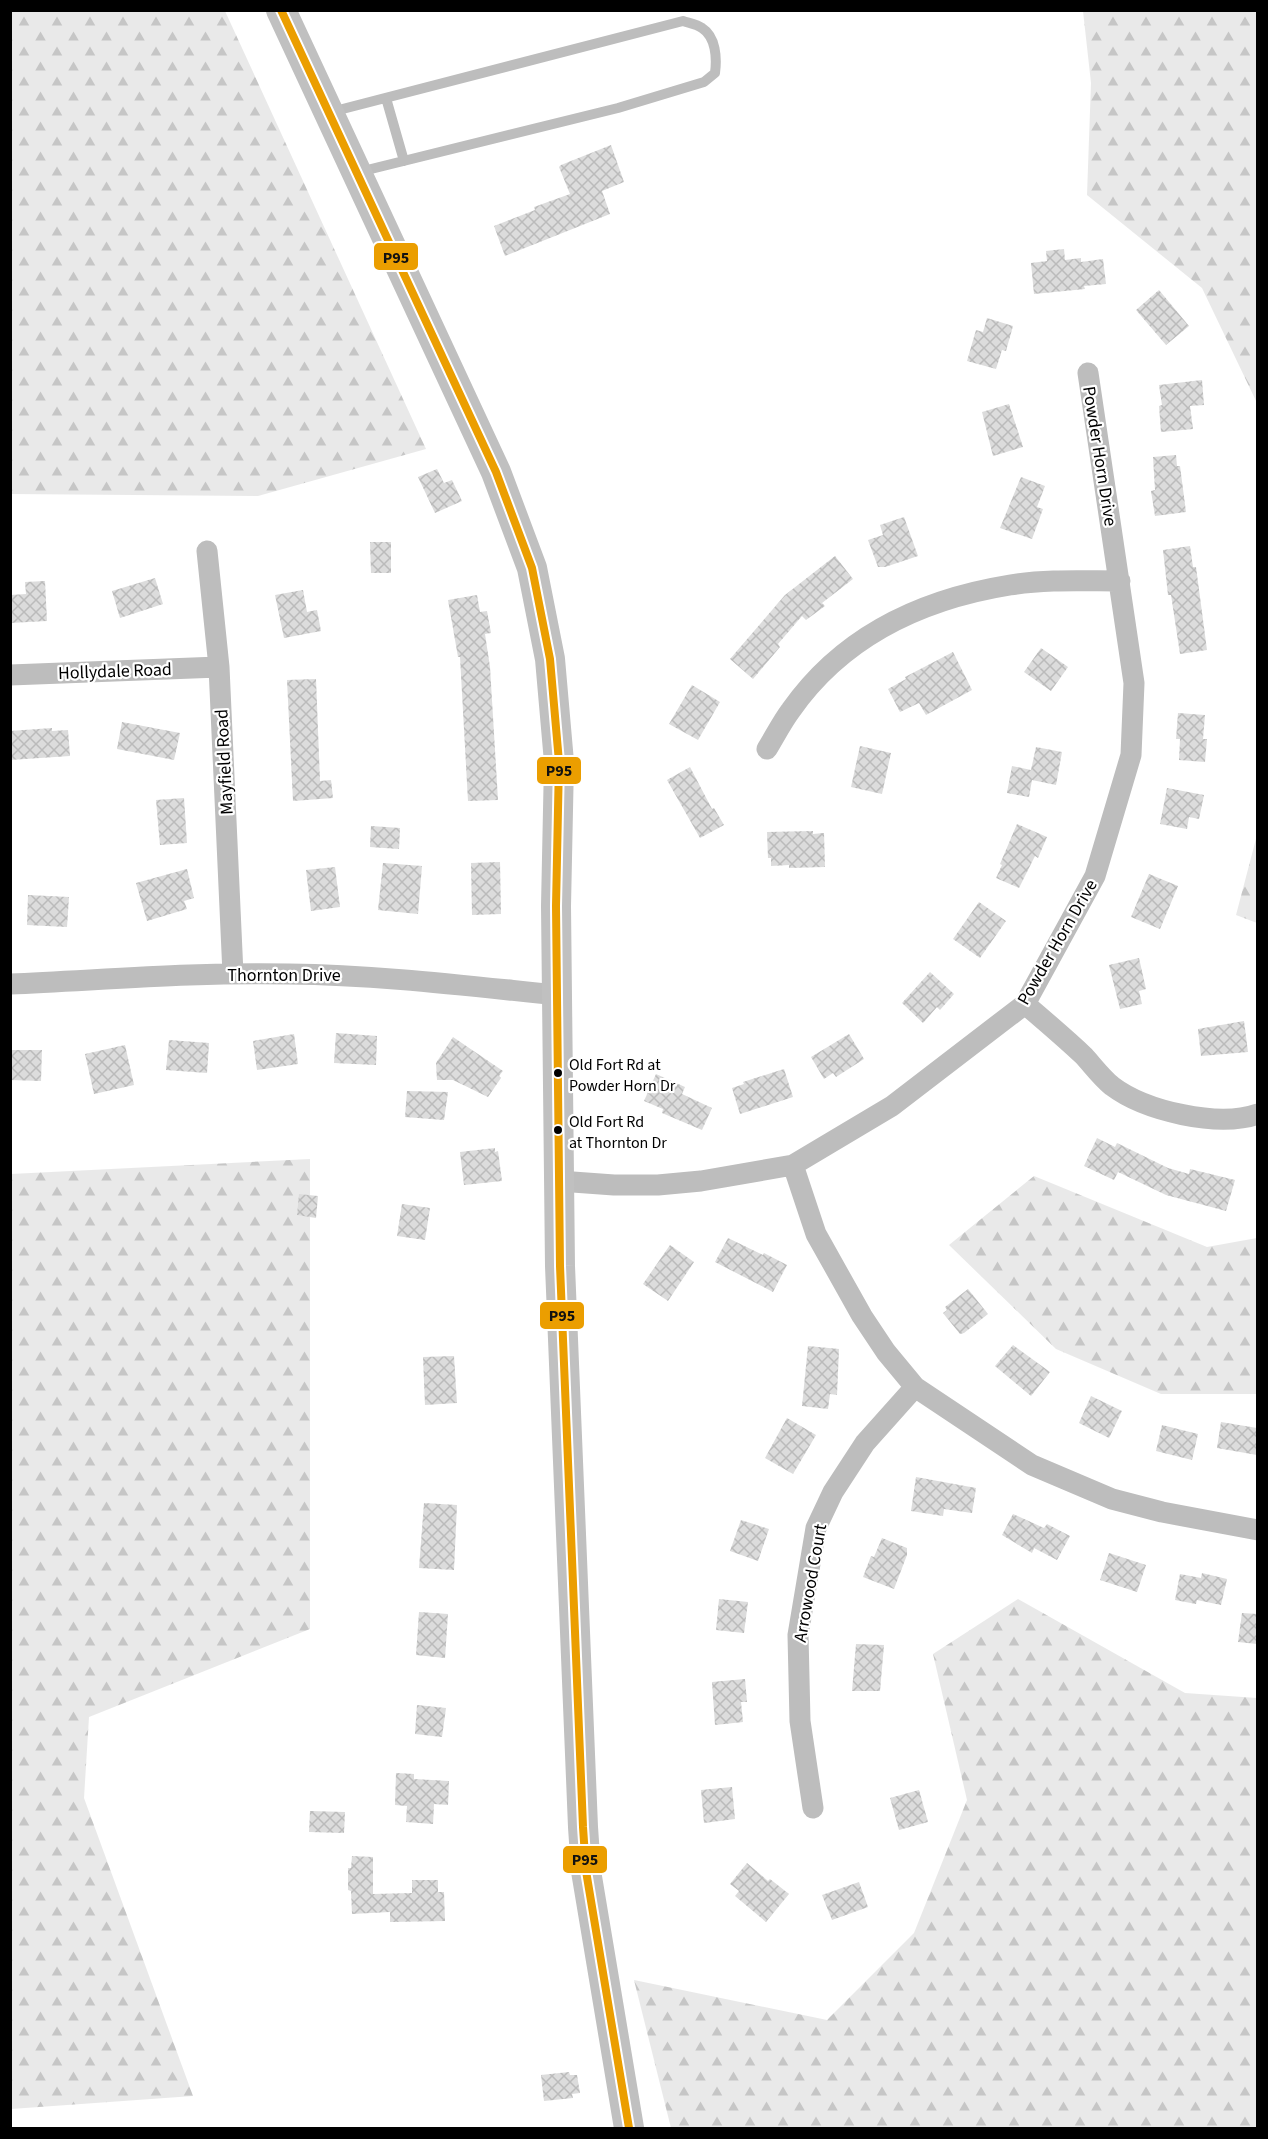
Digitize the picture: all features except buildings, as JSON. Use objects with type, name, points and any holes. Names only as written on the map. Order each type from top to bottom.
[{"type":"main road","points":[[281,10],[496,472],[532,568],[550,659],[559,751],[556,906],[561,1298],[584,1844],[586,1871],[628,2128]]},
{"type":"street","name":"Powder Horn Drive","points":[[559,1181],[658,1185],[701,1181],[793,1165],[892,1106],[1025,1004],[1095,876],[1131,755],[1134,683],[1088,373]]},
{"type":"street","name":"Mayfield Road","points":[[207,551],[219,667],[233,974]]},
{"type":"street","points":[[767,748],[791,709],[819,677],[864,638],[902,617],[945,600],[1012,585],[1058,581],[1119,581]]},
{"type":"street","name":"Hollydale Road","points":[[10,675],[219,667]]},
{"type":"street","name":"Thornton Drive","points":[[10,984],[233,974],[359,976],[432,981],[557,995]]},
{"type":"street","points":[[1025,1004],[1084,1057],[1111,1085],[1128,1096],[1168,1111],[1197,1118],[1225,1119],[1257,1114]]},
{"type":"street","points":[[793,1165],[816,1234],[862,1316],[886,1353],[915,1388],[1032,1465],[1112,1499],[1161,1512],[1257,1530]]},
{"type":"street","name":"Arrowood Court","points":[[813,1808],[800,1721],[798,1635],[816,1528],[833,1492],[865,1443],[915,1388]]},
{"type":"lane","points":[[328,113],[683,21],[702,27],[711,37],[717,58],[715,73],[704,82],[618,108],[356,173]]},
{"type":"lane","points":[[386,98],[404,161]]},
{"type":"green space","points":[[11,10],[225,11],[426,449],[258,496],[11,494]]},
{"type":"green space","points":[[1083,11],[1257,11],[1257,403],[1202,288],[1087,195],[1091,83]]},
{"type":"green space","points":[[1257,835],[1257,923],[1236,915]]},
{"type":"green space","points":[[310,1159],[310,1629],[89,1717],[84,1798],[193,2096],[11,2109],[11,1174]]},
{"type":"green space","points":[[1034,1176],[1207,1247],[1257,1238],[1257,1394],[1161,1394],[1056,1349],[949,1245]]},
{"type":"green space","points":[[1018,1599],[1185,1693],[1257,1698],[1257,2128],[671,2128],[634,1980],[827,2020],[914,1933],[967,1800],[933,1654]]},
{"type":"transit line","name":"P95","points":[[281,10],[496,472],[532,568],[550,659],[559,762],[556,906],[560,1266],[583,1827],[586,1871],[629,2128]]},
{"type":"place","name":"Old Fort Rd at Powder Horn Dr","points":[[558,1073]]},
{"type":"place","name":"Old Fort Rd at Thornton Dr","points":[[558,1130]]}]
